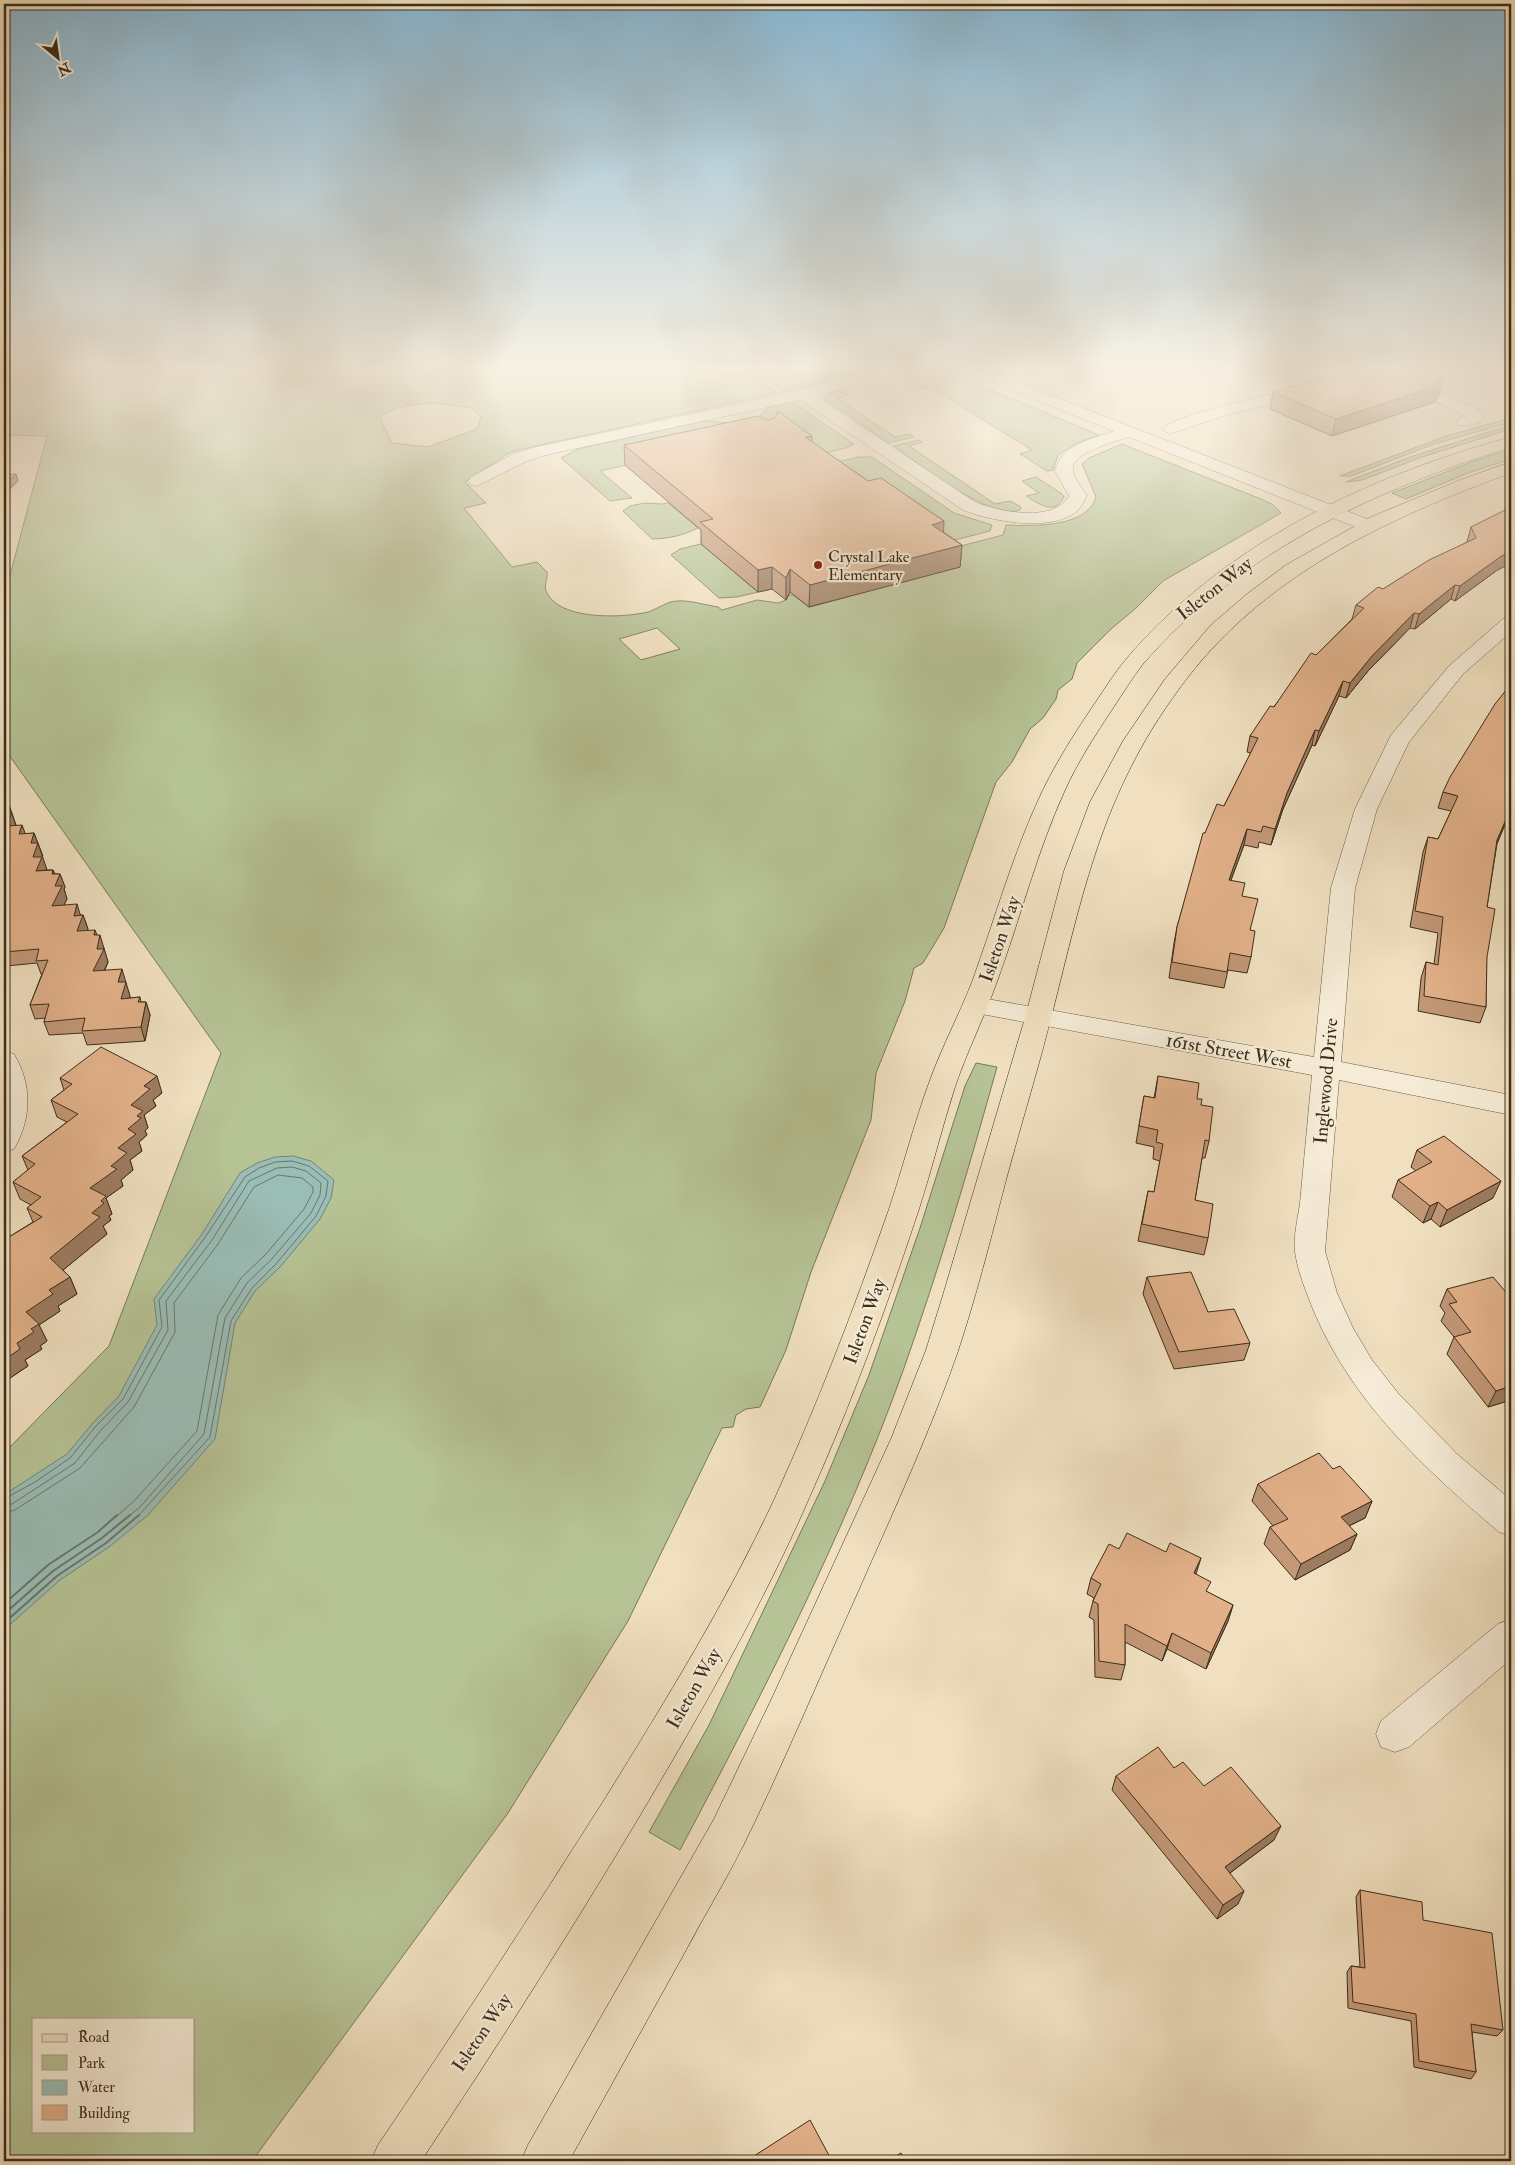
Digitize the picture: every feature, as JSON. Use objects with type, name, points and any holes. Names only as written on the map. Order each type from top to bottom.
[{"type":"main road","name":"Isleton Way","points":[[394,2161],[498,2008],[624,1806],[690,1697],[760,1567],[794,1493],[853,1354],[907,1198],[944,1079],[976,1005],[1033,840],[1051,795],[1090,727],[1134,662],[1174,620],[1204,593],[1268,547],[1340,502],[1437,467]]},
{"type":"main road","name":"Isleton Way","points":[[544,2161],[727,1834],[874,1517],[916,1417],[942,1348],[1038,1016],[1055,944],[1092,826],[1121,764],[1158,704],[1186,666],[1231,617],[1282,578],[1324,550],[1368,526],[1447,490],[1511,467]]},
{"type":"street","points":[[477,481],[503,467]]},
{"type":"street","points":[[911,467],[969,506],[998,516],[1044,516],[1067,509],[1077,501],[1078,496],[1064,472],[1065,467]]},
{"type":"street","points":[[1237,467],[1340,502],[1390,516]]},
{"type":"street","points":[[1340,502],[1368,526]]},
{"type":"street","name":"Inglewood Drive","points":[[1511,622],[1456,670],[1436,693],[1399,740],[1370,800],[1343,888],[1325,1068],[1310,1251],[1316,1282],[1328,1311],[1344,1345],[1372,1385],[1408,1429],[1447,1468],[1511,1521]]},
{"type":"street","name":"161st Street West","points":[[976,1005],[1325,1068],[1511,1105]]},
{"type":"street","points":[[4,1060],[14,1084],[16,1097],[14,1111],[4,1142]]},
{"type":"street","points":[[1395,1734],[1511,1636]]},
{"type":"green space","points":[[39,467],[487,467],[465,482],[486,503],[464,508],[512,567],[537,562],[547,572],[546,591],[553,601],[563,608],[577,612],[608,616],[648,612],[674,601],[698,603],[718,607],[722,610],[757,600],[778,603],[786,600],[788,595],[793,595],[809,607],[957,547],[1003,535],[1006,525],[1044,525],[1071,520],[1082,515],[1091,507],[1096,497],[1083,467],[1180,467],[1272,504],[1281,513],[1163,581],[1135,609],[1111,629],[1077,663],[1072,679],[1058,690],[1056,699],[1043,718],[1030,729],[1012,762],[996,782],[944,928],[923,963],[914,968],[905,1001],[876,1073],[871,1120],[811,1272],[786,1350],[760,1407],[746,1409],[736,1415],[733,1427],[722,1428],[628,1621],[508,1813],[252,2161],[4,2161],[4,1453],[109,1346],[221,1053],[4,748],[4,598]],"holes":[[[657,628],[680,649],[641,660],[619,639]]]},
{"type":"green space","points":[[571,467],[618,467],[600,471],[632,498],[610,501]]},
{"type":"green space","points":[[832,467],[887,467],[954,513],[992,525],[990,531],[943,543]]},
{"type":"green space","points":[[923,467],[940,467],[995,504],[1010,501],[1021,507],[1020,510],[1007,511],[991,507],[937,477]]},
{"type":"green space","points":[[1041,467],[1054,467],[1053,470],[1047,471]]},
{"type":"green space","points":[[1364,467],[1374,467],[1351,476],[1340,476]]},
{"type":"green space","points":[[1384,467],[1396,467],[1362,480],[1346,482]]},
{"type":"green space","points":[[1459,467],[1486,467],[1406,499],[1392,493]]},
{"type":"green space","points":[[1036,477],[1062,494],[1064,497],[1060,503],[1056,506],[1046,507],[1026,496],[1039,493],[1022,481]]},
{"type":"green space","points":[[645,503],[668,503],[698,528],[676,536],[652,539],[623,511],[630,506]]},
{"type":"green space","points":[[701,544],[758,592],[737,597],[719,598],[671,555],[680,549]]},
{"type":"green space","points":[[976,1063],[997,1067],[941,1256],[917,1331],[881,1430],[856,1491],[801,1613],[680,1850],[649,1832],[709,1725],[825,1481],[869,1375],[920,1228],[965,1086]]},
{"type":"water","points":[[293,1156],[311,1161],[334,1180],[331,1198],[320,1219],[280,1267],[255,1291],[235,1323],[215,1439],[148,1515],[109,1547],[60,1580],[4,1630],[4,1495],[67,1454],[119,1396],[157,1325],[154,1299],[202,1234],[240,1173],[257,1163],[275,1157]]},
{"type":"building","points":[[650,467],[848,467],[868,481],[881,478],[944,521],[932,525],[962,545],[810,585],[790,569],[786,578],[772,567],[758,570],[700,522],[713,519]]},
{"type":"building","points":[[16,474],[4,485],[4,475]]},
{"type":"building","points":[[1511,507],[1511,551],[1460,586],[1455,585],[1419,614],[1414,613],[1372,656],[1350,683],[1343,681],[1319,731],[1315,730],[1287,793],[1275,829],[1263,826],[1261,832],[1247,829],[1229,880],[1245,883],[1242,896],[1258,899],[1250,930],[1255,931],[1251,957],[1230,953],[1227,972],[1172,962],[1177,927],[1203,833],[1205,833],[1217,804],[1224,806],[1258,738],[1250,736],[1270,706],[1274,707],[1311,653],[1316,655],[1364,608],[1356,605],[1378,587],[1383,589],[1429,560],[1476,538],[1471,527]]},
{"type":"building","points":[[1511,684],[1511,808],[1497,840],[1487,907],[1495,909],[1487,957],[1486,1007],[1424,996],[1426,962],[1438,965],[1443,917],[1415,911],[1428,837],[1438,839],[1458,796],[1443,792],[1450,777],[1495,704]]},
{"type":"building","points":[[4,802],[8,802],[4,813]]},
{"type":"building","points":[[4,813],[12,813],[6,826],[22,825],[19,834],[34,833],[31,843],[38,843],[33,857],[42,857],[36,871],[53,870],[52,874],[60,874],[55,886],[62,886],[52,906],[77,904],[74,916],[83,915],[77,931],[95,930],[94,935],[100,935],[97,949],[104,949],[93,971],[122,969],[118,982],[126,982],[121,999],[140,997],[138,1002],[146,1002],[141,1027],[82,1031],[85,1018],[44,1022],[49,1004],[30,1005],[48,960],[36,961],[39,949],[4,952],[8,936],[4,936],[4,903],[6,897],[4,897]]},
{"type":"building","points":[[101,1047],[157,1076],[144,1086],[150,1089],[131,1105],[143,1111],[137,1116],[141,1118],[128,1129],[136,1134],[118,1148],[127,1153],[111,1166],[117,1169],[90,1188],[106,1196],[101,1201],[104,1203],[92,1213],[100,1217],[50,1258],[70,1277],[49,1290],[53,1294],[26,1312],[39,1324],[31,1329],[34,1332],[17,1343],[20,1349],[4,1360],[4,1240],[42,1217],[27,1208],[41,1197],[13,1182],[35,1164],[22,1156],[78,1114],[51,1100],[72,1084],[60,1078]]},
{"type":"building","points":[[1158,1076],[1199,1083],[1197,1099],[1202,1099],[1201,1105],[1213,1107],[1209,1141],[1205,1140],[1195,1200],[1213,1204],[1208,1238],[1142,1224],[1148,1191],[1154,1192],[1163,1144],[1156,1142],[1158,1130],[1139,1126],[1144,1096],[1155,1098]]},
{"type":"building","points":[[1444,1136],[1501,1181],[1447,1210],[1438,1202],[1430,1206],[1398,1180],[1432,1162],[1417,1150]]},
{"type":"building","points":[[1191,1272],[1208,1312],[1234,1309],[1250,1343],[1179,1352],[1147,1277]]},
{"type":"building","points":[[1493,1277],[1511,1298],[1511,1386],[1496,1391],[1454,1337],[1471,1332],[1449,1304],[1457,1302],[1447,1289]]},
{"type":"building","points":[[1319,1453],[1333,1469],[1340,1466],[1372,1501],[1341,1517],[1357,1534],[1301,1564],[1270,1527],[1288,1519],[1258,1484]]},
{"type":"building","points":[[1127,1533],[1166,1552],[1170,1543],[1201,1558],[1194,1573],[1211,1582],[1206,1591],[1233,1605],[1211,1653],[1172,1633],[1167,1646],[1125,1624],[1125,1665],[1099,1661],[1098,1604],[1093,1601],[1101,1584],[1091,1578],[1109,1544],[1119,1549]]},
{"type":"building","points":[[1158,1747],[1174,1768],[1183,1762],[1204,1786],[1231,1767],[1281,1826],[1225,1867],[1244,1891],[1223,1905],[1116,1776]]},
{"type":"building","points":[[1360,1890],[1422,1902],[1423,1920],[1492,1933],[1503,2030],[1471,2024],[1476,2072],[1419,2061],[1416,2014],[1353,2002],[1351,1966],[1365,1968]]},
{"type":"building","points":[[810,2120],[832,2161],[756,2161],[754,2156]]},
{"type":"building","points":[[901,2153],[905,2161],[887,2161]]},
{"type":"place","name":"Crystal Lake Elementary","points":[[818,565]]}]
